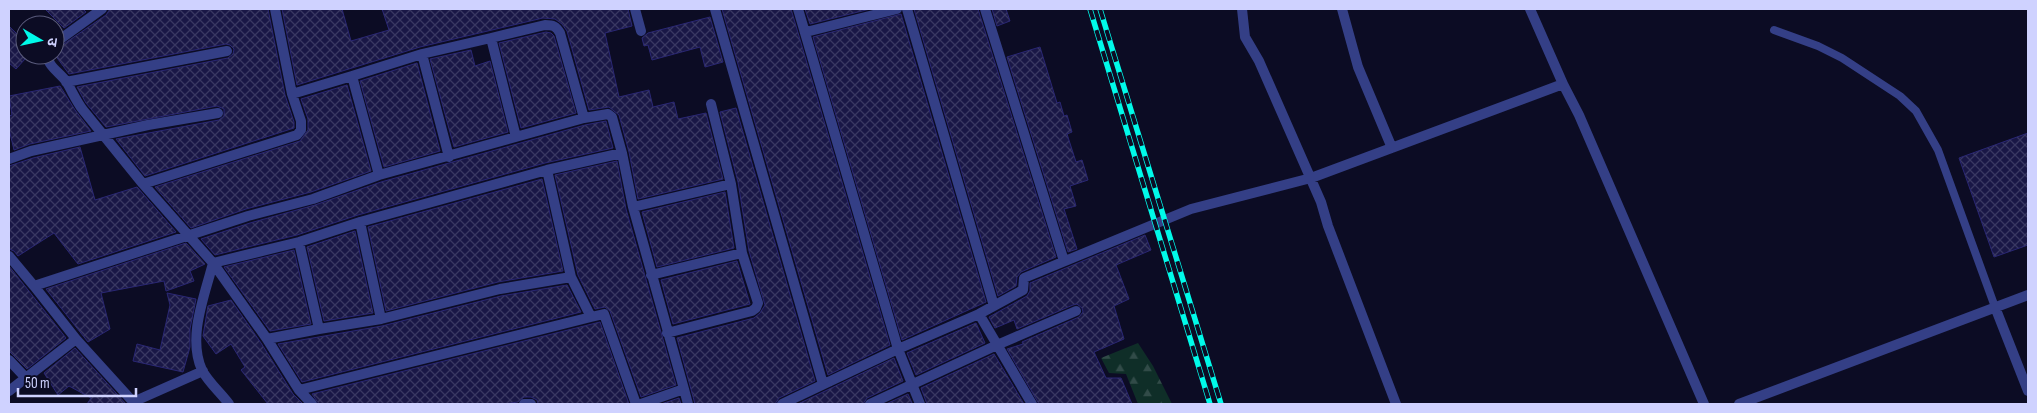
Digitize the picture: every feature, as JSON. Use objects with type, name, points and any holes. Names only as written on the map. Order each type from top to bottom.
[{"type":"street","points":[[65,36],[102,9]]},
{"type":"street","points":[[142,184],[297,135],[301,130],[301,121],[292,94],[275,9]]},
{"type":"street","points":[[635,9],[641,31]]},
{"type":"street","points":[[715,9],[823,384]]},
{"type":"street","points":[[798,9],[898,349],[920,404]]},
{"type":"street","points":[[806,32],[897,9]]},
{"type":"street","points":[[907,9],[994,306]]},
{"type":"street","points":[[986,9],[1064,261]]},
{"type":"street","points":[[1242,9],[1246,37],[1259,61],[1311,178],[1396,404]]},
{"type":"street","points":[[1342,9],[1358,67],[1392,148]]},
{"type":"street","points":[[1530,9],[1563,84],[1579,115],[1704,404]]},
{"type":"street","points":[[292,94],[422,54],[545,25],[557,28],[584,118]]},
{"type":"street","points":[[491,38],[516,137]]},
{"type":"street","points":[[66,82],[227,51]]},
{"type":"street","points":[[422,54],[449,157]]},
{"type":"street","points":[[51,65],[66,82],[76,100],[142,184],[213,263],[267,339],[299,390],[312,404]]},
{"type":"street","points":[[352,76],[379,175]]},
{"type":"street","points":[[782,404],[898,349],[979,314],[1023,290],[1024,278],[1064,261],[1191,210],[1311,178],[1563,84]]},
{"type":"street","points":[[667,333],[752,311],[756,308],[757,298],[742,253],[731,184],[711,104]]},
{"type":"street","points":[[9,158],[31,151],[106,136],[148,125],[218,113]]},
{"type":"street","points":[[34,286],[248,216],[313,199],[379,175],[584,118],[608,114],[612,117],[622,153],[633,207],[688,404]]},
{"type":"street","points":[[213,263],[299,242],[360,222],[547,170],[622,153]]},
{"type":"street","points":[[547,170],[571,277],[591,317]]},
{"type":"street","points":[[633,207],[731,184]]},
{"type":"street","points":[[360,222],[381,319]]},
{"type":"street","points":[[299,242],[319,329]]},
{"type":"street","points":[[651,275],[742,253]]},
{"type":"street","points":[[9,256],[76,339],[134,403],[203,371]]},
{"type":"street","points":[[213,263],[197,329],[197,342],[203,371],[229,404]]},
{"type":"street","points":[[267,339],[381,319],[500,289],[571,277]]},
{"type":"street","points":[[1739,404],[2028,295]]},
{"type":"street","points":[[1995,307],[2028,391]]},
{"type":"street","points":[[870,404],[997,345],[1076,311]]},
{"type":"street","points":[[299,390],[604,314],[636,404]]},
{"type":"street","points":[[979,314],[1032,404]]},
{"type":"street","points":[[9,391],[76,339]]},
{"type":"street","points":[[9,360],[25,377]]},
{"type":"street","points":[[641,404],[684,389]]},
{"type":"street","points":[[524,404],[531,404]]},
{"type":"lane","points":[[1774,30],[1818,46],[1842,58],[1900,96],[1916,111],[1938,150],[1995,307]]},
{"type":"green space","points":[[1138,343],[1153,366],[1172,404],[1138,404],[1126,374],[1109,373],[1101,358]]},
{"type":"building","points":[[45,9],[83,9],[86,12],[65,27],[65,15],[51,15]]},
{"type":"building","points":[[110,9],[268,9],[285,95],[294,122],[294,128],[145,176],[116,139],[219,120],[224,116],[224,109],[217,106],[106,127],[86,103],[77,87],[228,58],[233,54],[234,49],[226,44],[69,74],[62,65],[65,65],[65,43],[106,15]]},
{"type":"building","points":[[282,9],[342,9],[351,41],[389,30],[382,9],[628,9],[632,26],[605,33],[619,97],[649,90],[653,107],[674,102],[678,119],[706,113],[723,179],[638,199],[629,152],[619,115],[609,107],[589,110],[567,31],[555,19],[543,18],[420,47],[297,85]]},
{"type":"building","points":[[722,9],[791,9],[890,345],[828,375]]},
{"type":"building","points":[[805,9],[870,9],[810,24]]},
{"type":"building","points":[[914,9],[978,9],[1056,257],[1021,272],[1017,277],[1016,286],[998,296]]},
{"type":"building","points":[[992,9],[1006,9],[1010,21],[997,26]]},
{"type":"building","points":[[901,14],[986,302],[902,340],[813,37]]},
{"type":"building","points":[[710,17],[723,62],[705,67],[700,47],[652,60],[648,45],[644,46],[642,38],[648,33]]},
{"type":"building","points":[[9,26],[15,32],[15,65],[20,65],[16,69],[9,63]]},
{"type":"building","points":[[546,32],[554,36],[576,113],[521,128],[499,43]]},
{"type":"building","points":[[1040,47],[1057,103],[1060,102],[1064,116],[1067,115],[1072,132],[1067,134],[1076,162],[1082,160],[1088,180],[1070,186],[1076,206],[1064,209],[1077,249],[1068,252],[1007,57]]},
{"type":"building","points":[[471,50],[475,66],[490,61],[508,132],[454,147],[430,59]]},
{"type":"building","points":[[417,63],[440,151],[384,167],[360,81]]},
{"type":"building","points":[[347,85],[371,171],[311,192],[246,209],[191,228],[155,187],[300,141],[308,130],[308,119],[301,99]]},
{"type":"building","points":[[60,86],[91,131],[30,144],[14,150],[9,129],[9,116],[12,115],[9,96]]},
{"type":"building","points":[[736,108],[815,381],[779,398],[775,404],[695,404],[677,338],[754,318],[765,305],[749,251],[738,182],[720,112]]},
{"type":"building","points":[[606,121],[613,148],[545,163],[358,215],[297,235],[215,255],[201,239],[315,205],[381,182],[585,125]]},
{"type":"building","points":[[2028,133],[2028,245],[1994,257],[1959,158]]},
{"type":"building","points":[[80,147],[95,200],[137,187],[176,232],[78,264],[54,233],[18,256],[9,249],[9,166],[33,158]]},
{"type":"building","points":[[617,161],[626,209],[676,385],[641,397],[610,311],[605,307],[595,309],[578,275],[555,175]]},
{"type":"building","points":[[542,179],[563,271],[498,282],[386,311],[368,227]]},
{"type":"building","points":[[725,192],[734,248],[657,267],[642,212]]},
{"type":"building","points":[[355,231],[373,313],[324,321],[307,247]]},
{"type":"building","points":[[1145,235],[1151,250],[1116,265],[1129,299],[1114,306],[1124,339],[1094,352],[1106,378],[1121,378],[1132,404],[1039,404],[1007,349],[1023,344],[1022,342],[1079,317],[1083,312],[1082,308],[1077,304],[1073,305],[1017,329],[1014,320],[995,328],[989,317],[1027,296],[1030,291],[1030,283]]},
{"type":"building","points":[[186,243],[205,264],[190,271],[194,281],[166,291],[164,281],[101,293],[110,329],[88,342],[46,289]]},
{"type":"building","points":[[294,250],[311,324],[270,331],[224,267]]},
{"type":"building","points":[[737,261],[750,304],[673,324],[661,280]]},
{"type":"building","points":[[9,266],[66,338],[27,369],[9,351]]},
{"type":"building","points":[[567,285],[581,312],[302,382],[278,344],[382,326],[501,296]]},
{"type":"building","points":[[167,293],[196,299],[190,329],[190,347],[183,372],[133,361],[137,344],[160,350],[170,305]]},
{"type":"building","points":[[231,300],[293,394],[303,404],[268,404],[241,370],[245,367],[231,344],[216,354],[203,336],[208,306]]},
{"type":"building","points":[[600,322],[629,404],[538,404],[537,400],[531,397],[524,397],[518,402],[504,404],[319,404],[312,394]]},
{"type":"building","points":[[976,323],[985,343],[916,375],[907,353]]},
{"type":"building","points":[[75,348],[126,404],[87,404],[91,398],[69,386],[58,395],[44,373]]},
{"type":"building","points":[[994,354],[1024,404],[927,404],[921,388]]},
{"type":"building","points":[[894,358],[903,381],[867,398],[863,404],[798,404]]},
{"type":"building","points":[[908,394],[912,403],[910,404],[886,404]]},
{"type":"building","points":[[679,398],[681,404],[661,404]]},
{"type":"railway","points":[[1090,9],[1210,404]]},
{"type":"railway","points":[[1100,9],[1221,404]]}]
